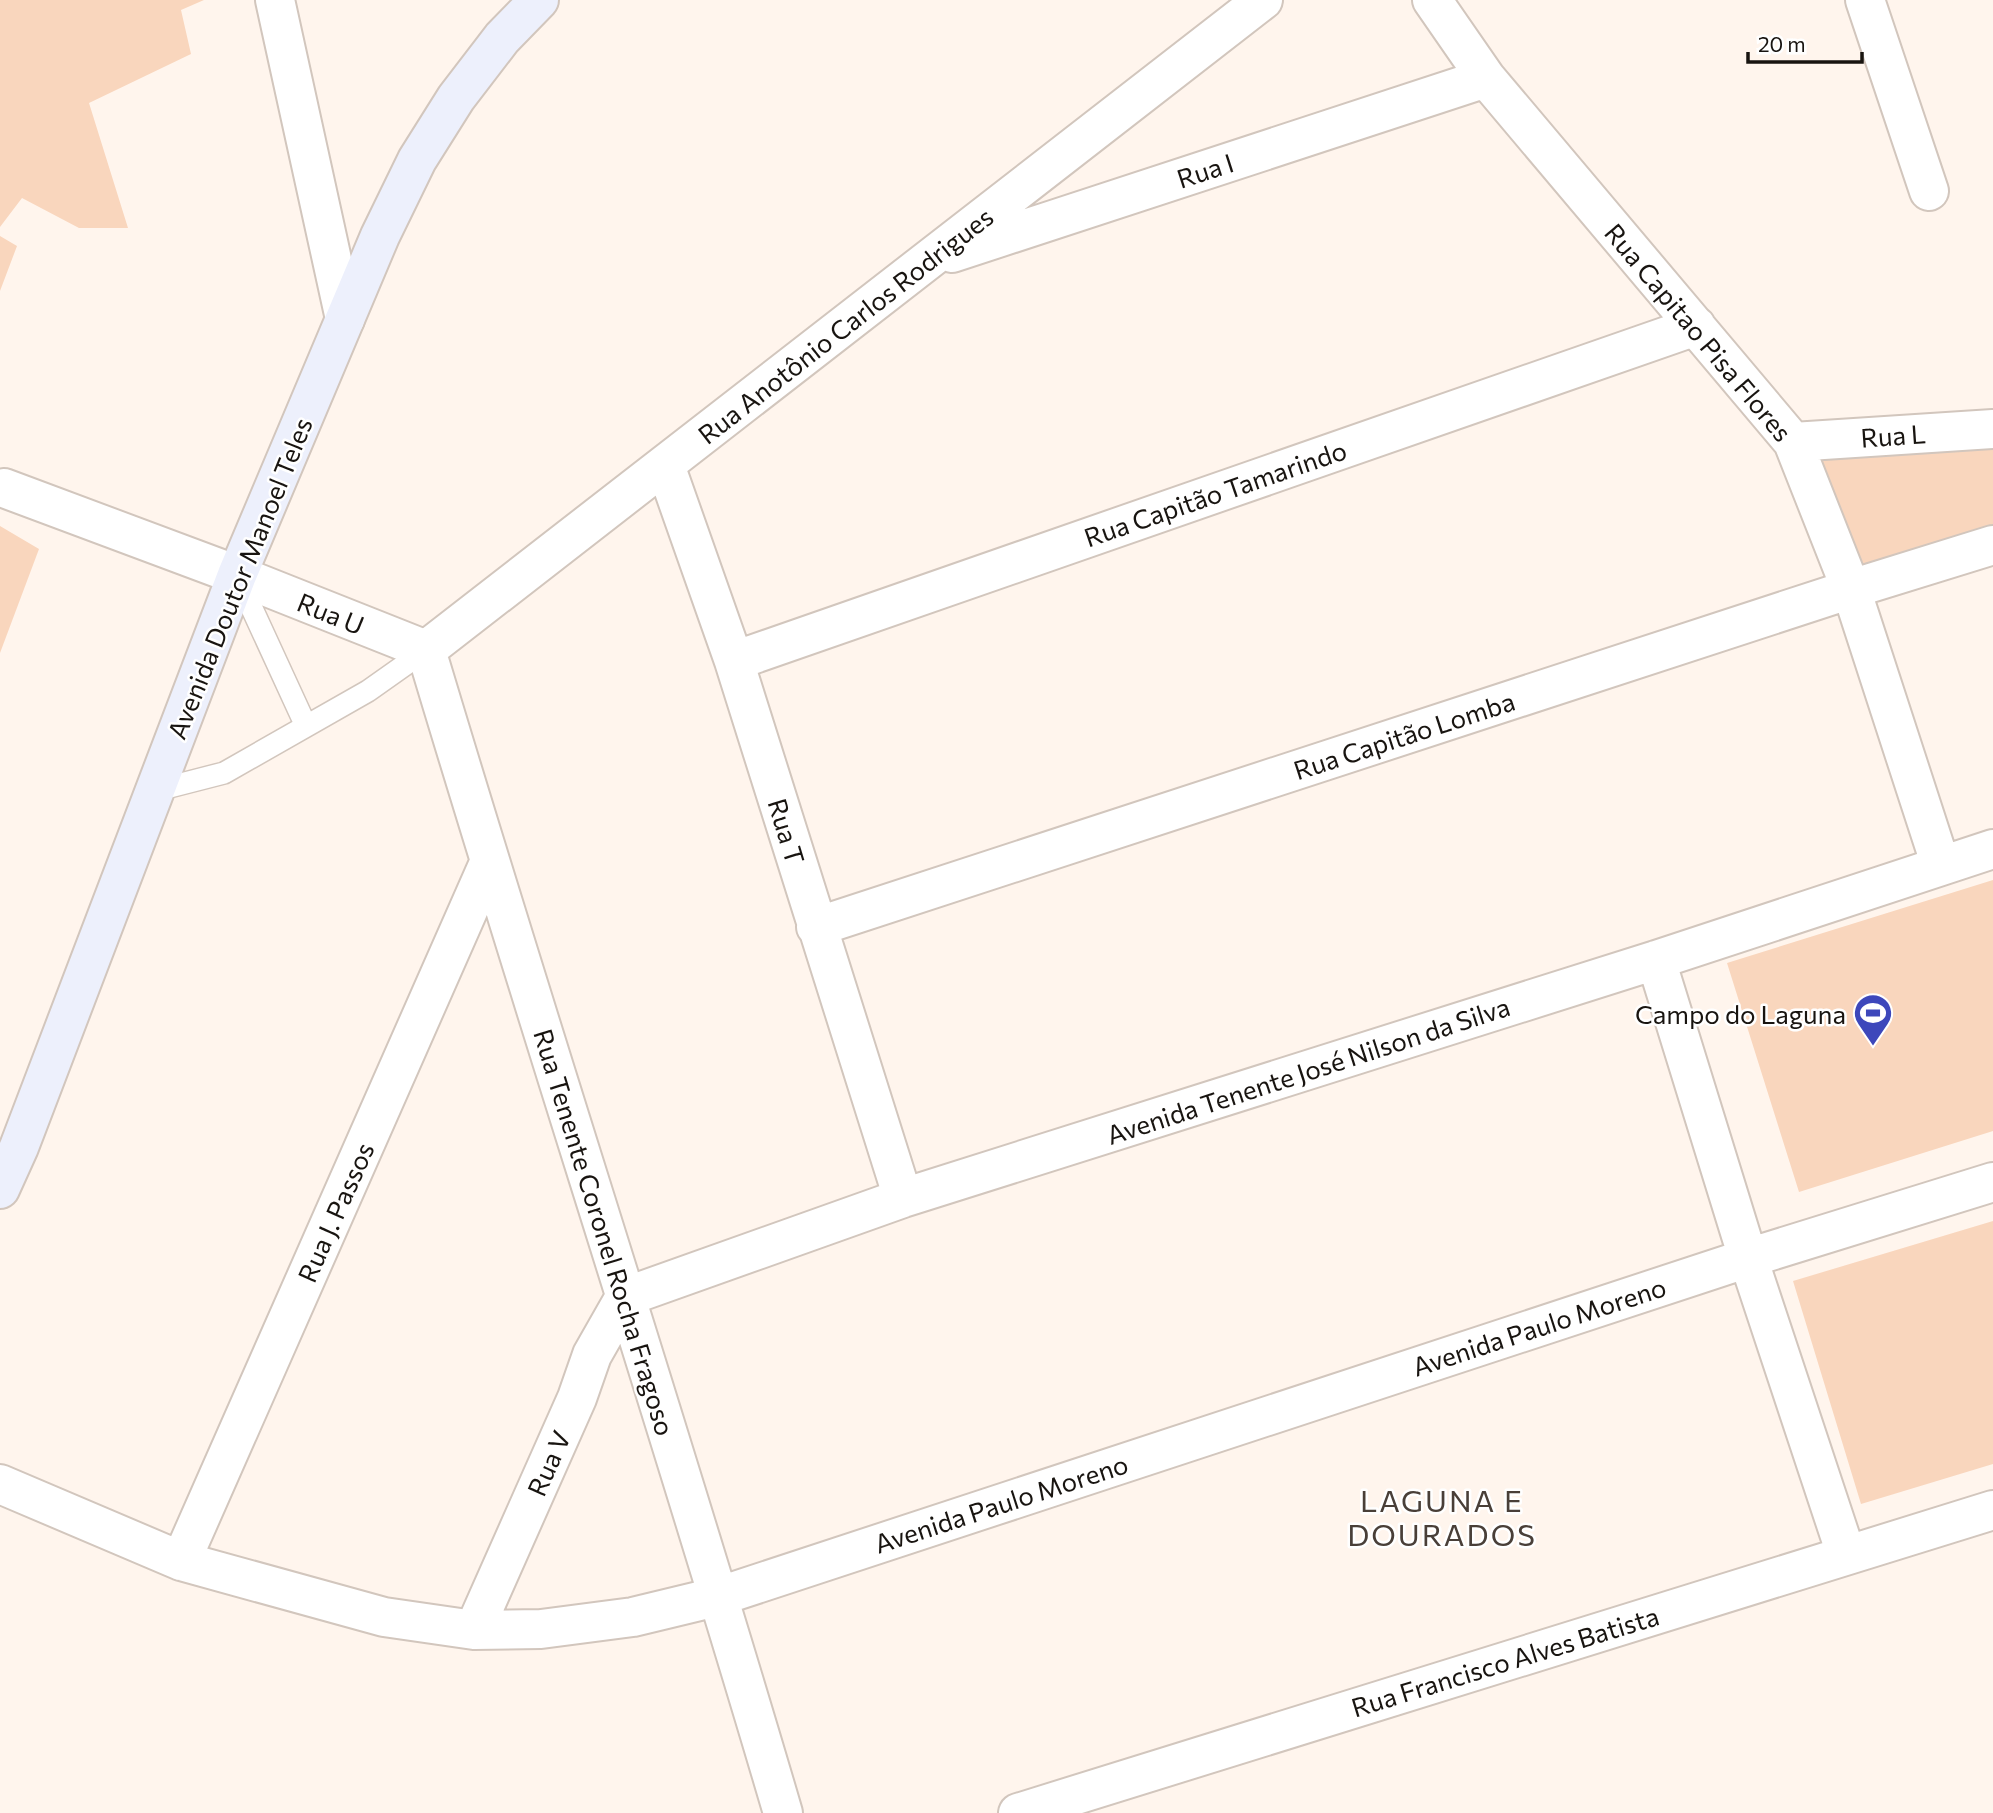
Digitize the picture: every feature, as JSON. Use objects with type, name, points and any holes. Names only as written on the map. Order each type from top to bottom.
[{"type":"main road","name":"Avenida Doutor Manoel Teles","points":[[0,1189],[10,1147],[154,791],[237,575],[380,236],[417,160],[456,98],[502,38],[539,0]]},
{"type":"street","name":"Rua Anotônio Carlos Rodrigues","points":[[426,650],[1263,0]]},
{"type":"street","name":"Rua Capitao Pisa Flores","points":[[1432,0],[1486,78],[1793,442],[1851,589],[1941,866]]},
{"type":"street","points":[[1865,0],[1929,191]]},
{"type":"street","points":[[286,10],[345,319]]},
{"type":"street","name":"Rua I","points":[[925,262],[1486,78]]},
{"type":"street","name":"Rua Capitão Tamarindo","points":[[734,661],[1696,326]]},
{"type":"street","name":"Rua L","points":[[1793,442],[1993,429]]},
{"type":"street","name":"Rua T","points":[[665,465],[734,661],[903,1198]]},
{"type":"street","name":"Rua U","points":[[4,488],[237,575],[426,650]]},
{"type":"street","name":"Rua Capitão Lomba","points":[[816,927],[1993,545]]},
{"type":"street","name":"Rua Tenente Coronel Rocha Fragoso","points":[[426,650],[489,863],[720,1596],[783,1813]]},
{"type":"street","name":"Avenida Tenente José Nilson da Silva","points":[[625,1297],[903,1198],[1656,960],[1993,849]]},
{"type":"street","name":"Rua J. Passos","points":[[181,1561],[489,863]]},
{"type":"street","points":[[1656,960],[1748,1258],[1846,1554]]},
{"type":"street","name":"Avenida Paulo Moreno","points":[[0,1484],[181,1561],[384,1617],[474,1630],[541,1629],[633,1617],[720,1596],[1748,1258],[1993,1182]]},
{"type":"street","name":"Rua V","points":[[474,1630],[577,1398],[592,1355],[625,1297]]},
{"type":"street","name":"Rua Francisco Alves Batista","points":[[1018,1813],[1993,1510]]},
{"type":"lane","points":[[237,575],[306,726]]},
{"type":"lane","points":[[154,791],[224,773],[368,691],[426,650]]},
{"type":"shaded area","points":[[0,0],[204,0],[181,10],[191,54],[89,103],[128,228],[79,228],[22,198],[0,227]]},
{"type":"shaded area","points":[[0,236],[17,246],[0,291]]},
{"type":"shaded area","points":[[1993,429],[1993,545],[1851,589],[1793,442]]},
{"type":"shaded area","points":[[0,526],[39,549],[0,653]]},
{"type":"shaded area","name":"Campo do Laguna","points":[[1993,880],[1993,1131],[1799,1192],[1727,963]]},
{"type":"shaded area","points":[[1993,1221],[1993,1464],[1861,1504],[1793,1281]]},
{"type":"place","name":"Campo do Laguna","points":[[1873,1047]]},
{"type":"district","name":"LAGUNA E DOURADOS","points":[[1442,1516]]}]
